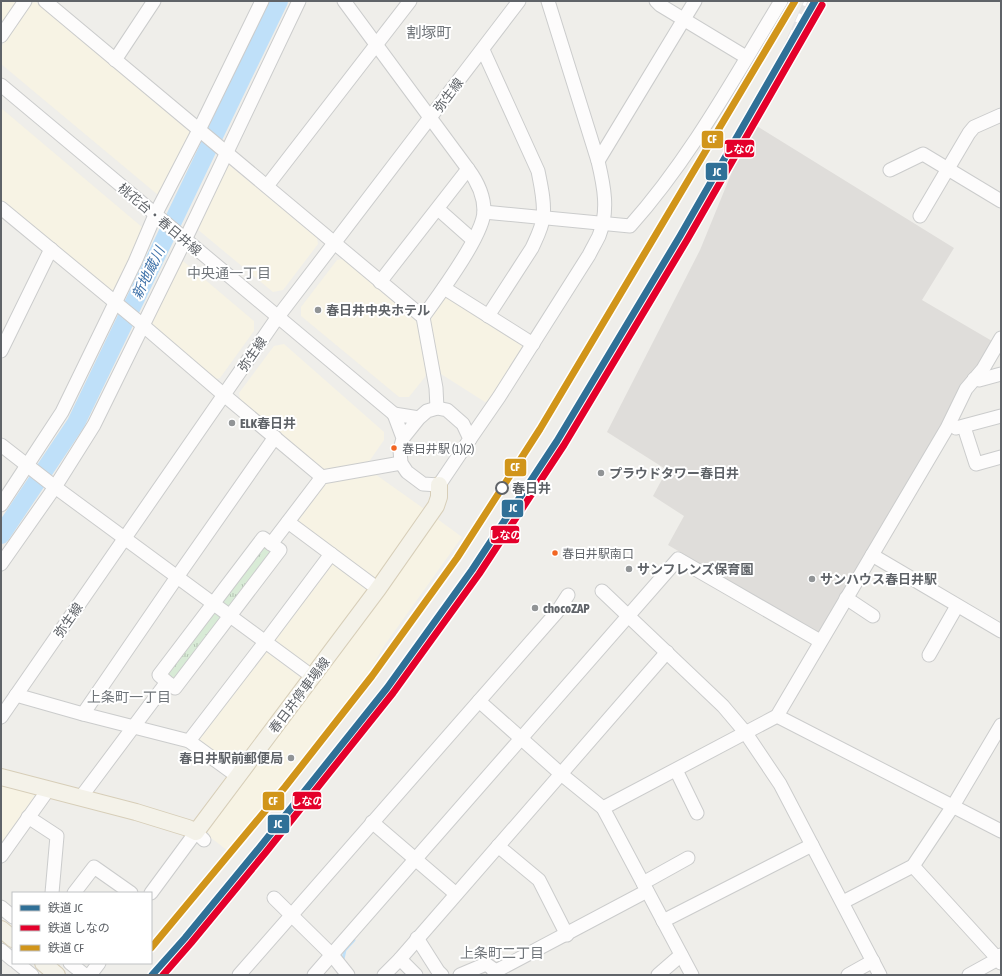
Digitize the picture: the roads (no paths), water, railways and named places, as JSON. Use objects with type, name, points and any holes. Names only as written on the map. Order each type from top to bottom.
[{"type":"main road","name":"春日井停車場線","points":[[200,836],[237,776],[378,589],[436,506],[439,497],[439,485]]},
{"type":"main road","points":[[1,777],[151,816],[188,828],[200,836]]},
{"type":"main road","points":[[1,929],[12,938]]},
{"type":"main road","points":[[44,964],[57,975]]},
{"type":"street","points":[[1,36],[25,1]]},
{"type":"street","points":[[45,1],[423,317],[436,388],[437,408]]},
{"type":"street","points":[[115,60],[154,1]]},
{"type":"street","points":[[1,505],[30,467],[62,412],[119,305],[159,218],[202,133],[262,1]]},
{"type":"street","points":[[1,564],[94,425],[223,150],[298,1]]},
{"type":"street","points":[[344,1],[477,181],[481,194],[484,212],[480,226],[444,288],[423,317]]},
{"type":"street","points":[[266,186],[410,1]]},
{"type":"street","name":"弥生線","points":[[1,717],[277,318],[519,1]]},
{"type":"street","points":[[470,439],[463,424],[447,410],[437,408],[427,411],[419,418],[403,438],[400,450],[401,463],[407,472],[423,484],[439,485],[470,439],[533,344],[589,255],[599,236],[602,224],[605,200],[604,182],[548,1]]},
{"type":"street","points":[[656,1],[746,57]]},
{"type":"street","points":[[598,161],[695,1]]},
{"type":"street","points":[[484,212],[543,219],[630,226],[686,154],[781,1]]},
{"type":"street","points":[[482,50],[538,171],[542,187],[543,219],[532,248],[488,316]]},
{"type":"street","name":"桃花台・春日井線","points":[[1,85],[277,318],[394,414]]},
{"type":"street","points":[[920,216],[969,132],[974,127],[1001,115]]},
{"type":"street","points":[[890,170],[923,154],[1001,201]]},
{"type":"street","points":[[380,282],[468,169]]},
{"type":"street","points":[[1,208],[119,305],[322,477]]},
{"type":"street","points":[[438,209],[473,240]]},
{"type":"street","points":[[1,351],[51,249]]},
{"type":"street","points":[[444,288],[533,344]]},
{"type":"street","points":[[603,808],[777,716],[947,428],[966,390],[983,369],[1001,338]]},
{"type":"street","points":[[974,379],[979,380],[1001,374]]},
{"type":"street","points":[[403,438],[394,414],[419,418]]},
{"type":"street","points":[[947,428],[952,429],[964,427],[1001,416]]},
{"type":"street","points":[[964,427],[976,464],[1001,457]]},
{"type":"street","points":[[83,714],[275,437]]},
{"type":"street","points":[[1,445],[53,486],[313,677]]},
{"type":"street","points":[[271,544],[322,477],[401,463]]},
{"type":"street","points":[[288,522],[378,589]]},
{"type":"street","points":[[263,538],[280,550],[175,688],[159,675],[213,603],[263,538]]},
{"type":"street","points":[[189,741],[331,554]]},
{"type":"street","points":[[872,555],[1001,631]]},
{"type":"street","points":[[314,975],[678,559],[820,642]]},
{"type":"street","points":[[602,591],[723,706],[745,732],[780,784],[880,975]]},
{"type":"street","points":[[239,975],[557,612],[568,595]]},
{"type":"street","points":[[846,598],[873,616]]},
{"type":"street","points":[[929,655],[957,606]]},
{"type":"street","points":[[384,975],[400,959],[667,652]]},
{"type":"street","points":[[81,797],[167,682]]},
{"type":"street","points":[[16,695],[189,741],[237,776]]},
{"type":"street","points":[[479,700],[561,774],[603,808],[692,975]]},
{"type":"street","points":[[777,716],[1001,831]]},
{"type":"street","points":[[843,902],[913,866],[953,806],[1001,725]]},
{"type":"street","points":[[676,770],[697,813]]},
{"type":"street","points":[[1,856],[48,790]]},
{"type":"street","points":[[28,817],[57,836],[52,892]]},
{"type":"street","points":[[372,822],[456,894]]},
{"type":"street","points":[[152,892],[200,836]]},
{"type":"street","points":[[663,921],[812,845]]},
{"type":"street","points":[[498,846],[539,880],[567,935]]},
{"type":"street","points":[[460,975],[486,964],[496,973],[567,935],[645,887],[688,858]]},
{"type":"street","points":[[913,866],[1000,959],[969,975]]},
{"type":"street","points":[[75,892],[94,867],[130,892]]},
{"type":"street","points":[[274,898],[332,955],[348,975]]},
{"type":"street","points":[[1,907],[12,916]]},
{"type":"street","points":[[417,938],[436,974]]},
{"type":"street","points":[[1,950],[12,959]]},
{"type":"street","points":[[658,975],[681,955]]},
{"type":"street","points":[[400,959],[416,975]]},
{"type":"street","points":[[848,975],[873,961]]},
{"type":"street","points":[[71,964],[85,975]]},
{"type":"street","points":[[90,975],[98,964]]},
{"type":"waterway","name":"新地蔵川","points":[[1,535],[76,423],[279,1]]},
{"type":"waterway","points":[[343,959],[345,950],[354,940]]},
{"type":"railway","points":[[782,55],[806,1]]},
{"type":"rail line","name":"CF","points":[[152,947],[285,787],[372,676],[457,558],[540,429],[795,1]]},
{"type":"rail line","name":"JC","points":[[152,975],[185,938],[260,847],[387,688],[472,570],[557,441],[680,236],[815,1]]},
{"type":"rail line","name":"しなの","points":[[163,975],[266,852],[393,693],[479,574],[564,445],[687,240],[822,5]]},
{"type":"place","name":"春日井中央ホテル","points":[[318,310]]},
{"type":"place","name":"ELK春日井","points":[[232,423]]},
{"type":"place","name":"春日井駅 (1)(2)","points":[[394,448]]},
{"type":"place","name":"プラウドタワー春日井","points":[[601,473]]},
{"type":"place","name":"春日井","points":[[502,488]]},
{"type":"place","name":"春日井駅南口","points":[[555,553]]},
{"type":"place","name":"サンフレンズ保育園","points":[[629,569]]},
{"type":"place","name":"サンハウス春日井駅","points":[[812,579]]},
{"type":"place","name":"chocoZAP","points":[[535,608]]},
{"type":"place","name":"春日井駅前郵便局","points":[[291,758]]},
{"type":"district","name":"割塚町","points":[[429,33]]},
{"type":"district","name":"中央通一丁目","points":[[229,273]]},
{"type":"district","name":"上条町一丁目","points":[[129,697]]},
{"type":"district","name":"上条町二丁目","points":[[502,953]]}]
